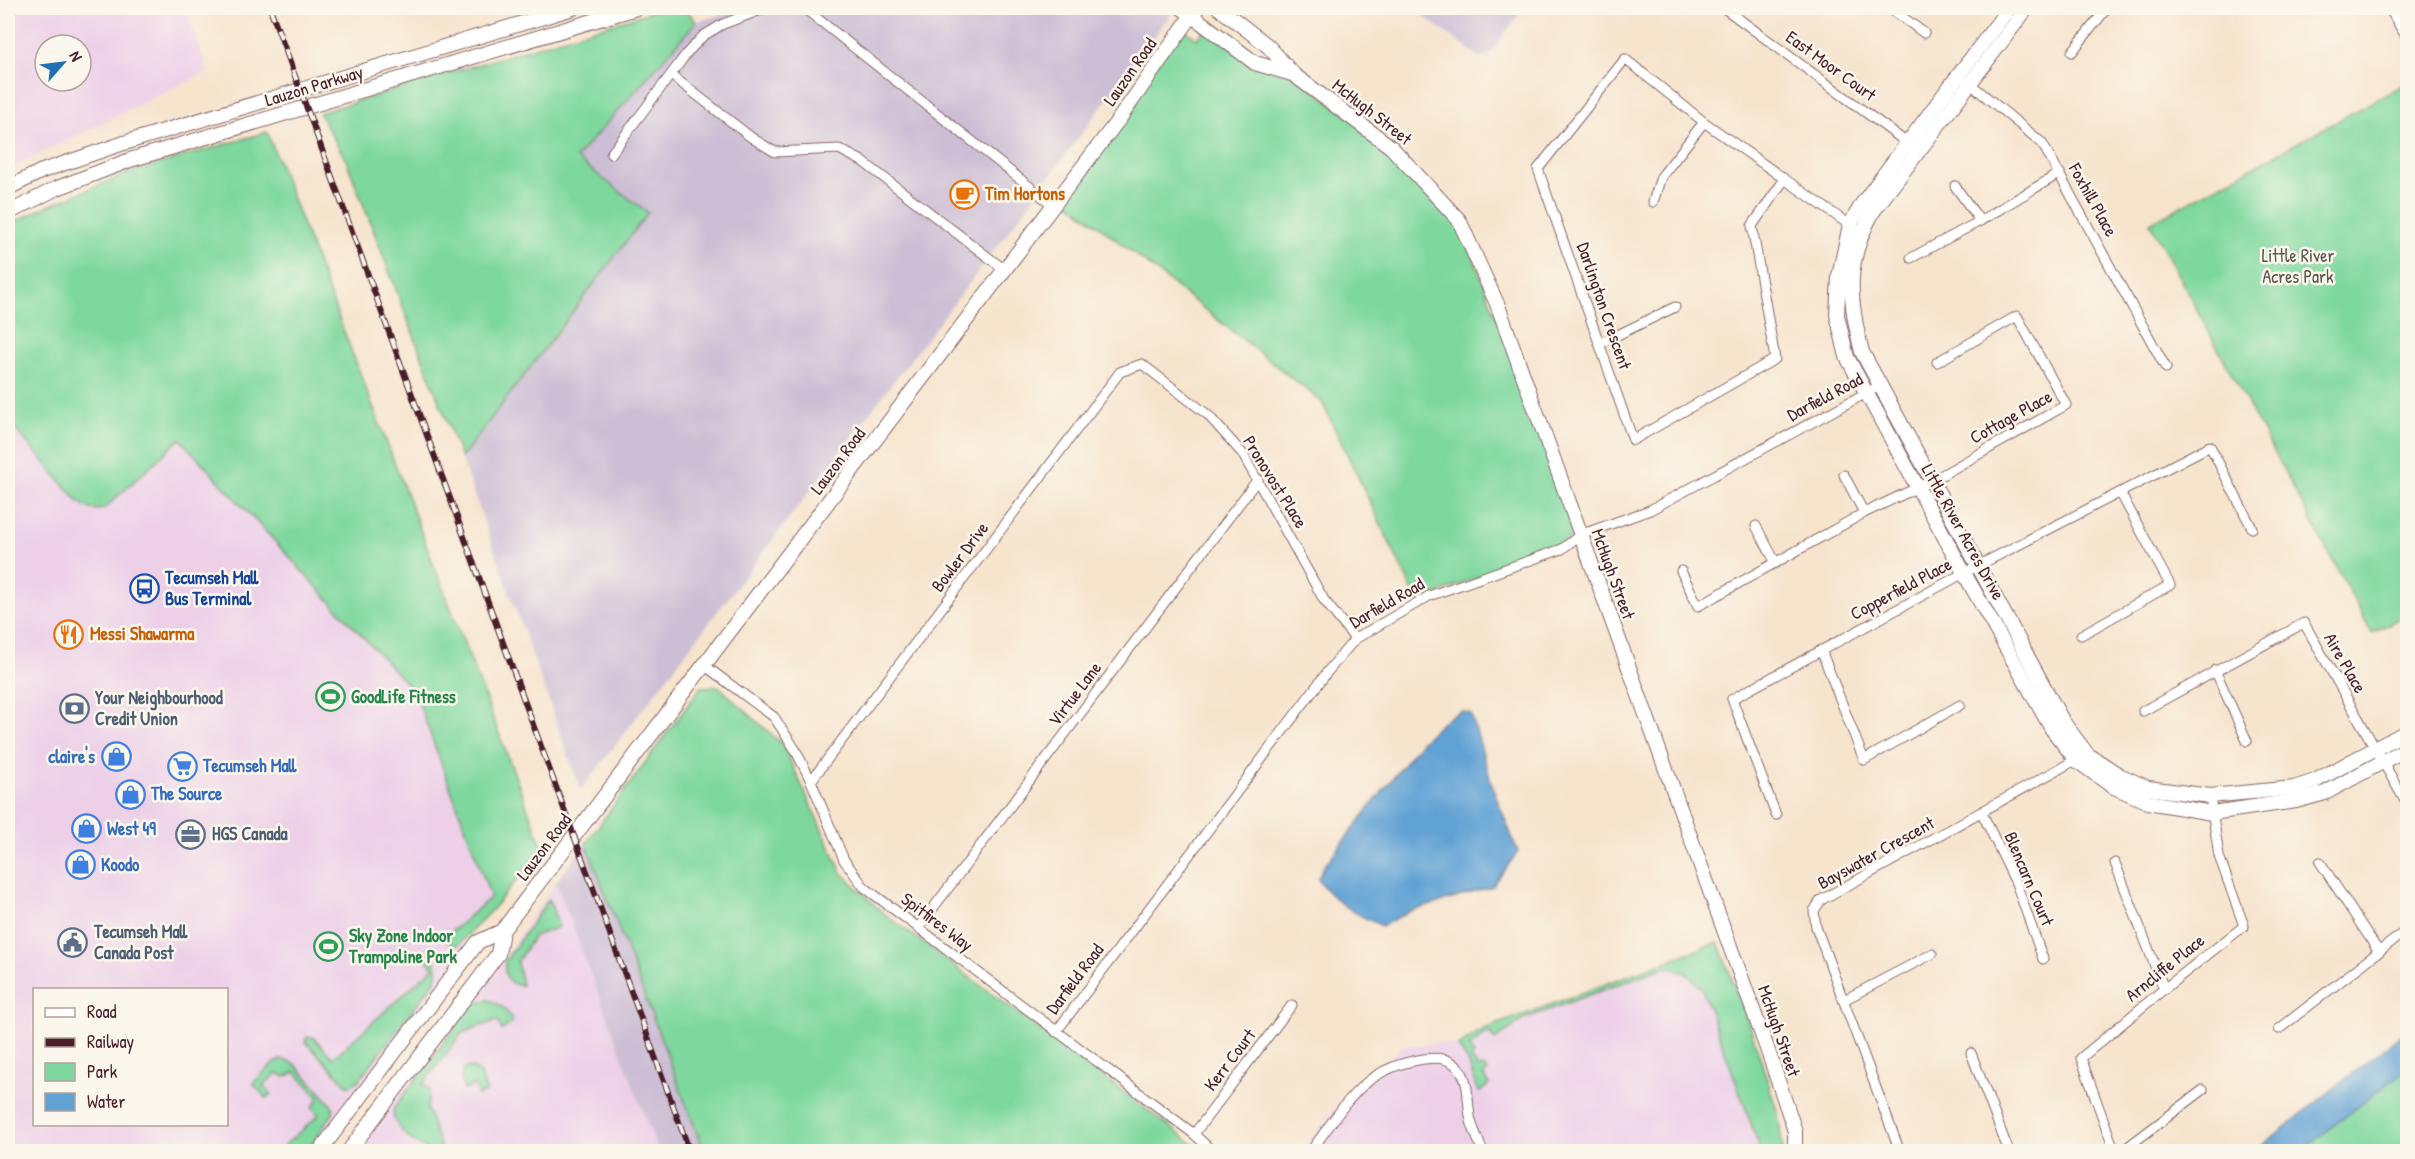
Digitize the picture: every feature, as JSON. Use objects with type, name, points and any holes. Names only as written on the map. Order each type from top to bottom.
[{"type":"street","name":"Lauzon Parkway","points":[[8,188],[42,171],[124,143],[573,8]]},
{"type":"street","name":"Lauzon Parkway","points":[[8,213],[55,189],[130,160],[636,8]]},
{"type":"street","points":[[612,154],[703,36],[723,24],[766,8]]},
{"type":"street","points":[[804,8],[1054,206]]},
{"type":"street","name":"McHugh Street","points":[[1219,8],[1268,46],[1294,75],[1391,147],[1459,220],[1498,306],[1769,1054],[1795,1131],[1795,1152]]},
{"type":"street","name":"East Moor Court","points":[[1724,8],[1912,147]]},
{"type":"street","points":[[1890,8],[1924,33]]},
{"type":"street","name":"Little River Acres Drive","points":[[1964,79],[2008,8]]},
{"type":"street","name":"Little River Acres Drive","points":[[2027,8],[1964,79],[1912,147],[1862,204],[1839,276],[1837,315],[1847,357],[2052,729],[2112,786],[2148,802],[2212,813],[2296,801],[2325,793],[2408,748]]},
{"type":"street","points":[[2072,52],[2107,8]]},
{"type":"street","points":[[2392,8],[2408,36]]},
{"type":"street","name":"Lauzon Road","points":[[348,1152],[498,954],[502,931],[1054,206],[1119,118],[1190,10]]},
{"type":"street","name":"McHugh Street","points":[[1190,10],[1255,63],[1294,75]]},
{"type":"street","name":"Darlington Crescent","points":[[1784,180],[1752,226],[1775,359],[1633,440],[1538,169],[1625,59],[1704,122],[1855,229]]},
{"type":"street","points":[[671,75],[752,138],[775,152],[839,148],[862,161],[1005,270]]},
{"type":"street","name":"Foxhill Place","points":[[1964,79],[2043,143],[2166,368]]},
{"type":"street","points":[[1653,202],[1661,177],[1704,122]]},
{"type":"street","points":[[1911,258],[1980,221],[2060,173]]},
{"type":"street","points":[[1955,186],[1980,221]]},
{"type":"street","name":"Little River Acres Drive","points":[[1855,229],[1851,274],[1852,315],[1862,352],[2081,757],[2148,788],[2210,796],[2294,788],[2315,781],[2408,730]]},
{"type":"street","points":[[1599,344],[1675,307]]},
{"type":"street","name":"Cottage Place","points":[[1681,571],[1698,606],[1864,513],[1933,480],[2066,405],[2017,316],[1937,362]]},
{"type":"street","name":"Pronovost Place","points":[[1142,364],[1208,415],[1242,453],[1324,600],[1355,639]]},
{"type":"street","name":"Bowler Drive","points":[[811,781],[1120,372],[1142,364]]},
{"type":"street","name":"Darfield Road","points":[[1056,1032],[1328,671],[1355,639],[1429,596],[1562,549],[1580,535],[1650,510],[1881,386]]},
{"type":"street","name":"Copperfield Place","points":[[1776,815],[1732,699],[1964,573],[1980,567],[2210,446],[2252,528]]},
{"type":"street","points":[[1844,475],[1864,513]]},
{"type":"street","name":"Virtue Lane","points":[[918,928],[1258,479]]},
{"type":"street","points":[[2081,635],[2170,585],[2121,494]]},
{"type":"street","points":[[1756,526],[1776,563]]},
{"type":"street","name":"Aire Place","points":[[2144,711],[2304,623],[2408,806]]},
{"type":"street","points":[[1821,650],[1864,760],[1960,705]]},
{"type":"street","name":"Spitfires Way","points":[[704,665],[774,717],[795,749],[811,781],[844,860],[864,887],[1194,1134],[1213,1152]]},
{"type":"street","points":[[2215,670],[2247,741]]},
{"type":"street","name":"Bayswater Crescent","points":[[1900,1152],[1816,927],[1814,911],[1821,900],[2081,757]]},
{"type":"street","name":"Arncliffe Place","points":[[2115,1152],[2080,1058],[2164,988],[2244,926],[2219,856],[2210,796]]},
{"type":"street","name":"Blencarn Court","points":[[1982,813],[2016,883],[2043,959]]},
{"type":"street","points":[[2320,862],[2379,952]]},
{"type":"street","points":[[2115,863],[2164,988]]},
{"type":"street","points":[[2279,1029],[2408,929]]},
{"type":"street","name":"Lauzon Road","points":[[319,1152],[478,942],[502,931]]},
{"type":"street","points":[[1844,1000],[1932,954]]},
{"type":"street","name":"Kerr Court","points":[[1194,1134],[1292,1005]]},
{"type":"street","points":[[1971,1053],[2009,1152]]},
{"type":"street","points":[[1310,1152],[1360,1087],[1378,1072],[1407,1062],[1439,1057],[1454,1063],[1462,1073],[1471,1121],[1483,1152]]},
{"type":"street","points":[[2121,1152],[2203,1090]]},
{"type":"shaded area","points":[[8,8],[185,8],[208,71],[8,169]]},
{"type":"shaded area","points":[[742,8],[1175,8],[1012,227],[581,790],[461,458],[648,214],[575,158],[696,22]]},
{"type":"shaded area","points":[[1412,8],[1524,8],[1490,54],[1479,57]]},
{"type":"shaded area","points":[[8,421],[79,502],[95,511],[104,509],[180,438],[415,693],[492,897],[445,938],[452,945],[472,939],[311,1151],[8,1151]]},
{"type":"shaded area","points":[[586,843],[705,1151],[658,1151],[556,882]]},
{"type":"shaded area","points":[[556,882],[658,1151],[355,1152],[501,963]]},
{"type":"shaded area","points":[[1718,942],[1753,1036],[1778,1114],[1783,1151],[1301,1152],[1355,1082],[1402,1046],[1441,1043],[1458,1046],[1482,1030]]},
{"type":"green space","points":[[663,8],[685,8],[696,22],[576,158],[648,213],[461,458],[347,162],[319,113]]},
{"type":"green space","points":[[1207,26],[1255,63],[1294,75],[1391,147],[1459,220],[1580,535],[1418,602],[1322,402],[1061,196],[1182,28],[1197,39]]},
{"type":"green space","name":"Little River Acres Park","points":[[2407,83],[2407,614],[2372,633],[2150,223]]},
{"type":"green space","points":[[267,132],[543,848],[495,906],[458,945],[452,945],[444,938],[491,897],[415,693],[180,439],[104,509],[94,510],[79,502],[8,421],[8,225],[131,172]]},
{"type":"green space","points":[[718,686],[783,745],[842,873],[882,912],[1200,1151],[704,1151],[586,843],[701,687]]},
{"type":"green space","points":[[549,899],[559,927],[534,936],[517,962],[522,985],[513,984],[506,975],[505,961]]},
{"type":"green space","points":[[1718,942],[1753,1036],[1778,1114],[1783,1151],[1759,1151],[1756,1137],[1702,989],[1694,980],[1677,969],[1665,967],[1524,1019],[1495,1040],[1488,1032],[1469,1047],[1474,1055],[1471,1058],[1478,1068],[1484,1067],[1487,1072],[1483,1075],[1489,1085],[1480,1092],[1477,1090],[1469,1064],[1458,1046],[1482,1030]]},
{"type":"green space","points":[[430,955],[437,968],[435,981],[359,1080],[350,1086],[347,1085],[305,1041],[307,1037],[313,1037],[333,1058],[433,968],[427,959]]},
{"type":"green space","points":[[488,1000],[507,1012],[512,1019],[510,1024],[502,1030],[497,1020],[462,1033],[423,1084],[430,1089],[427,1108],[442,1151],[428,1150],[409,1138],[399,1127],[393,1114],[394,1108],[473,1004]]},
{"type":"green space","points":[[2407,1030],[2407,1151],[2255,1152]]},
{"type":"green space","points":[[281,1059],[294,1063],[332,1105],[334,1112],[306,1151],[278,1151],[319,1115],[312,1107],[319,1098],[295,1072],[285,1077],[277,1073],[263,1086],[271,1094],[266,1098],[253,1083]]},
{"type":"green space","points":[[469,1067],[479,1071],[487,1092],[478,1095],[475,1085],[464,1090],[461,1076],[464,1069]]},
{"type":"water","points":[[1461,711],[1471,714],[1494,791],[1518,852],[1492,887],[1408,912],[1382,926],[1346,907],[1318,879],[1322,869],[1421,742],[1447,718]]},
{"type":"water","points":[[2407,1030],[2407,1069],[2301,1151],[2255,1151]]},
{"type":"railway","points":[[270,8],[690,1152]]},
{"type":"place","name":"Tim Hortons","points":[[964,194]]},
{"type":"place","name":"Tecumseh Mall Bus Terminal","points":[[144,588]]},
{"type":"place","name":"Messi Shawarma","points":[[69,634]]},
{"type":"place","name":"GoodLife Fitness","points":[[330,697]]},
{"type":"place","name":"Your Neighbourhood Credit Union","points":[[74,708]]},
{"type":"place","name":"claire's","points":[[116,757]]},
{"type":"place","name":"Tecumseh Mall","points":[[182,766]]},
{"type":"place","name":"The Source","points":[[130,794]]},
{"type":"place","name":"West 49","points":[[86,829]]},
{"type":"place","name":"HGS Canada","points":[[191,834]]},
{"type":"place","name":"Koodo","points":[[80,865]]},
{"type":"place","name":"Tecumseh Mall Canada Post","points":[[73,942]]},
{"type":"place","name":"Sky Zone Indoor Trampoline Park","points":[[328,946]]}]
